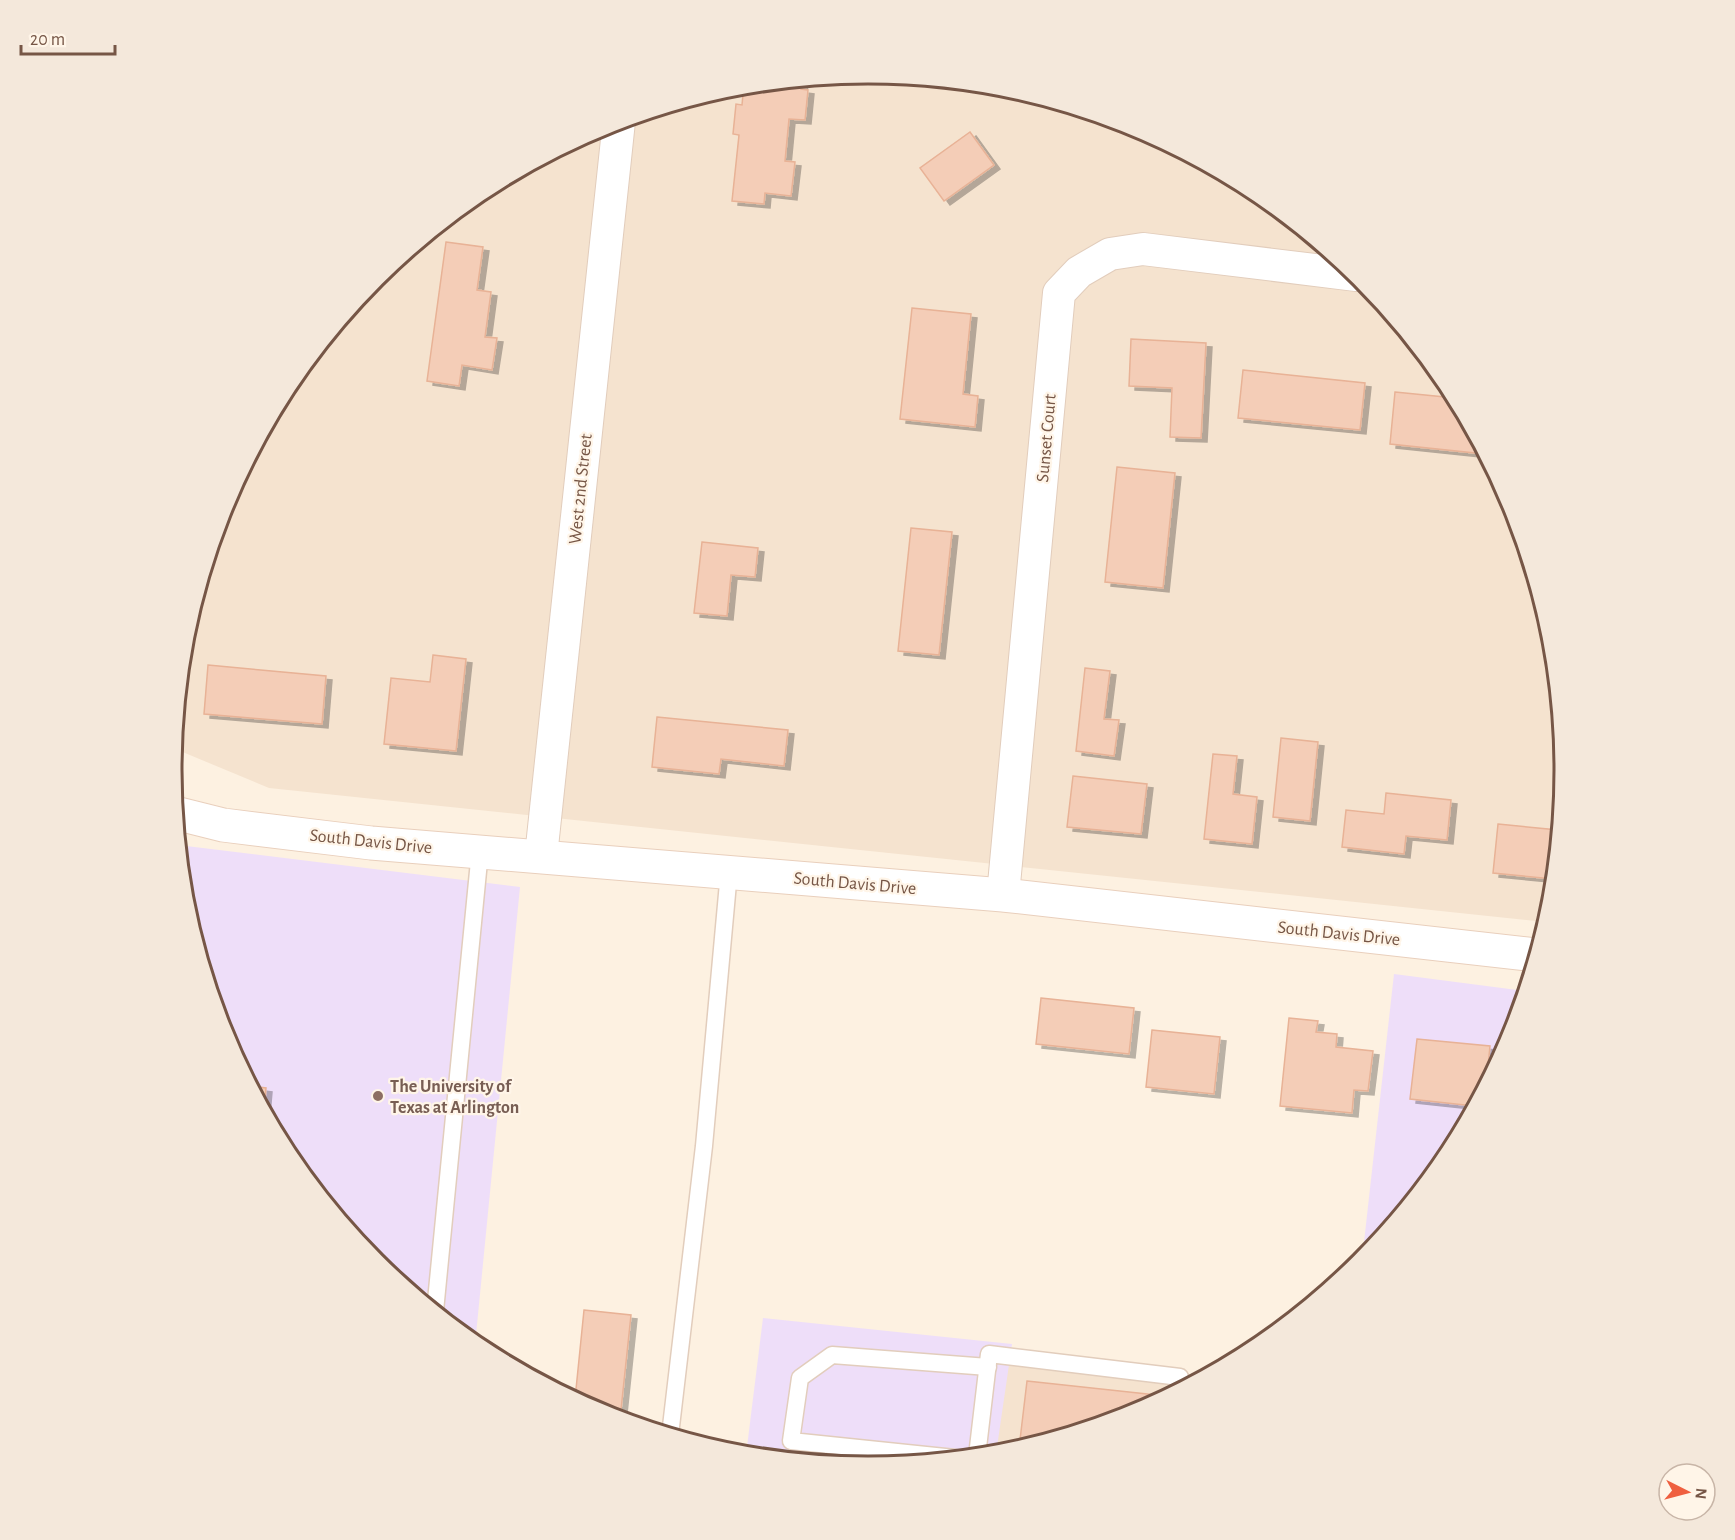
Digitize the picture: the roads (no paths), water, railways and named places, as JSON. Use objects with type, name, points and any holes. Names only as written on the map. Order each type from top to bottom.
[{"type":"street","name":"West 2nd Street","points":[[541,856],[617,131]]},
{"type":"street","name":"Sunset Court","points":[[1003,895],[1059,293],[1078,272],[1110,254],[1143,249],[1340,273]]},
{"type":"street","name":"South Davis Drive","points":[[183,815],[235,826],[371,843],[1003,895],[1528,954]]},
{"type":"lane","points":[[436,1303],[480,851]]},
{"type":"lane","points":[[671,1427],[704,1146],[729,872]]},
{"type":"lane","points":[[978,1447],[989,1354],[1180,1377],[1180,1380]]},
{"type":"lane","points":[[919,1454],[792,1441],[800,1378],[832,1355],[988,1367]]},
{"type":"place","name":"The University of Texas at Arlington","points":[[378,1096]]}]
